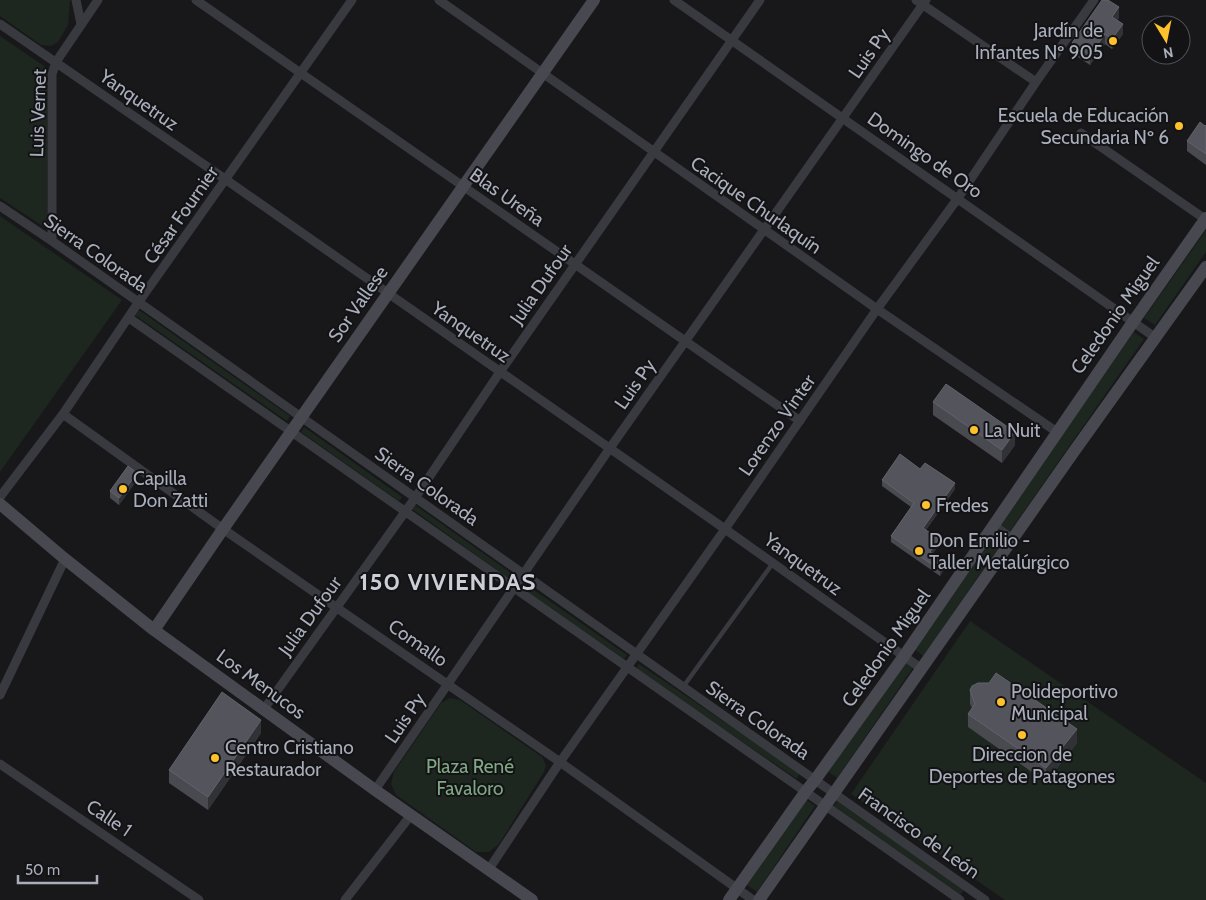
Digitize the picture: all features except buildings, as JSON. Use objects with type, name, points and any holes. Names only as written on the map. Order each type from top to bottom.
[{"type":"street","points":[[76,0],[81,24]]},
{"type":"street","name":"Luis Vernet","points":[[52,241],[52,74],[56,62],[98,0]]},
{"type":"street","name":"Blas Ureña","points":[[196,0],[800,421]]},
{"type":"street","name":"César Fournier","points":[[0,497],[62,414],[352,0]]},
{"type":"street","name":"Cacique Churlaquín","points":[[438,0],[877,310],[1057,432]]},
{"type":"street","name":"Sor Vallese","points":[[154,630],[594,0]]},
{"type":"street","name":"Domingo de Oro","points":[[674,0],[1156,338]]},
{"type":"street","name":"Julia Dufour","points":[[264,709],[415,498],[500,372],[760,0]]},
{"type":"street","name":"Lorenzo Vinter","points":[[489,869],[560,762],[877,310],[958,198],[1094,0]]},
{"type":"street","points":[[922,2],[1036,82]]},
{"type":"street","name":"Luis Py","points":[[375,790],[610,448],[843,118],[922,2]]},
{"type":"street","name":"Yanquetruz","points":[[0,24],[610,448],[922,669]]},
{"type":"street","points":[[1081,133],[1205,219]]},
{"type":"street","name":"Sierra Colorada","points":[[0,206],[834,794]]},
{"type":"street","name":"Celedonio Miguel","points":[[729,900],[904,656],[1205,219]]},
{"type":"street","points":[[759,900],[1206,267]]},
{"type":"street","name":"Sierra Colorada","points":[[129,318],[826,805]]},
{"type":"street","name":"Comallo","points":[[62,414],[223,529],[560,762],[754,900]]},
{"type":"street","name":"Los Menucos","points":[[0,504],[154,630],[375,790],[532,900]]},
{"type":"street","points":[[0,695],[65,559]]},
{"type":"street","name":"Calle 1","points":[[0,764],[199,900]]},
{"type":"street","name":"Francisco de León","points":[[834,794],[985,900]]},
{"type":"street","name":"Francisco de León","points":[[826,805],[960,900]]},
{"type":"street","points":[[345,900],[410,815]]},
{"type":"street","points":[[965,900],[972,890]]},
{"type":"lane","points":[[995,523],[1014,538]]},
{"type":"lane","points":[[683,687],[773,563]]},
{"type":"green space","points":[[0,0],[70,0],[68,25],[58,42],[51,46],[41,45],[0,16]]},
{"type":"green space","points":[[0,36],[47,68],[47,229],[0,198]]},
{"type":"green space","points":[[0,216],[122,300],[0,472]]},
{"type":"green space","points":[[1206,230],[1206,252],[1155,325],[1144,318]]},
{"type":"green space","points":[[139,310],[290,416],[287,421],[135,315]]},
{"type":"green space","points":[[1134,332],[1144,339],[923,656],[913,648]]},
{"type":"green space","points":[[304,427],[402,497],[399,501],[301,432]]},
{"type":"green space","points":[[415,505],[511,573],[508,578],[412,509]]},
{"type":"green space","points":[[524,583],[627,655],[624,659],[521,588]]},
{"type":"green space","name":"Polideportivo Municipal","points":[[970,621],[1206,783],[1206,900],[1005,900],[851,794]]},
{"type":"green space","points":[[904,661],[913,668],[837,778],[827,771]]},
{"type":"green space","points":[[639,664],[800,773],[797,779],[636,669]]},
{"type":"green space","name":"Plaza René Favaloro","points":[[450,698],[460,700],[542,757],[546,765],[544,772],[499,844],[489,852],[476,852],[396,795],[391,784],[394,772],[441,703]]},
{"type":"green space","points":[[805,799],[815,806],[757,892],[747,885]]},
{"type":"green space","points":[[837,801],[964,890],[960,895],[834,806]]},
{"type":"place","name":"Jardín de Infantes Nº 905","points":[[1113,41]]},
{"type":"place","name":"Escuela de Educación Secundaria Nº 6","points":[[1179,126]]},
{"type":"place","name":"La Nuit","points":[[974,430]]},
{"type":"place","name":"Capilla Don Zatti","points":[[123,489]]},
{"type":"place","name":"Fredes","points":[[926,505]]},
{"type":"place","name":"Don Emilio - Taller Metalúrgico","points":[[919,551]]},
{"type":"place","name":"Polideportivo Municipal","points":[[1001,702]]},
{"type":"place","name":"Direccion de Deportes de Patagones","points":[[1022,735]]},
{"type":"place","name":"Centro Cristiano Restaurador","points":[[215,758]]},
{"type":"district","name":"150 VIVIENDAS","points":[[448,581]]}]
